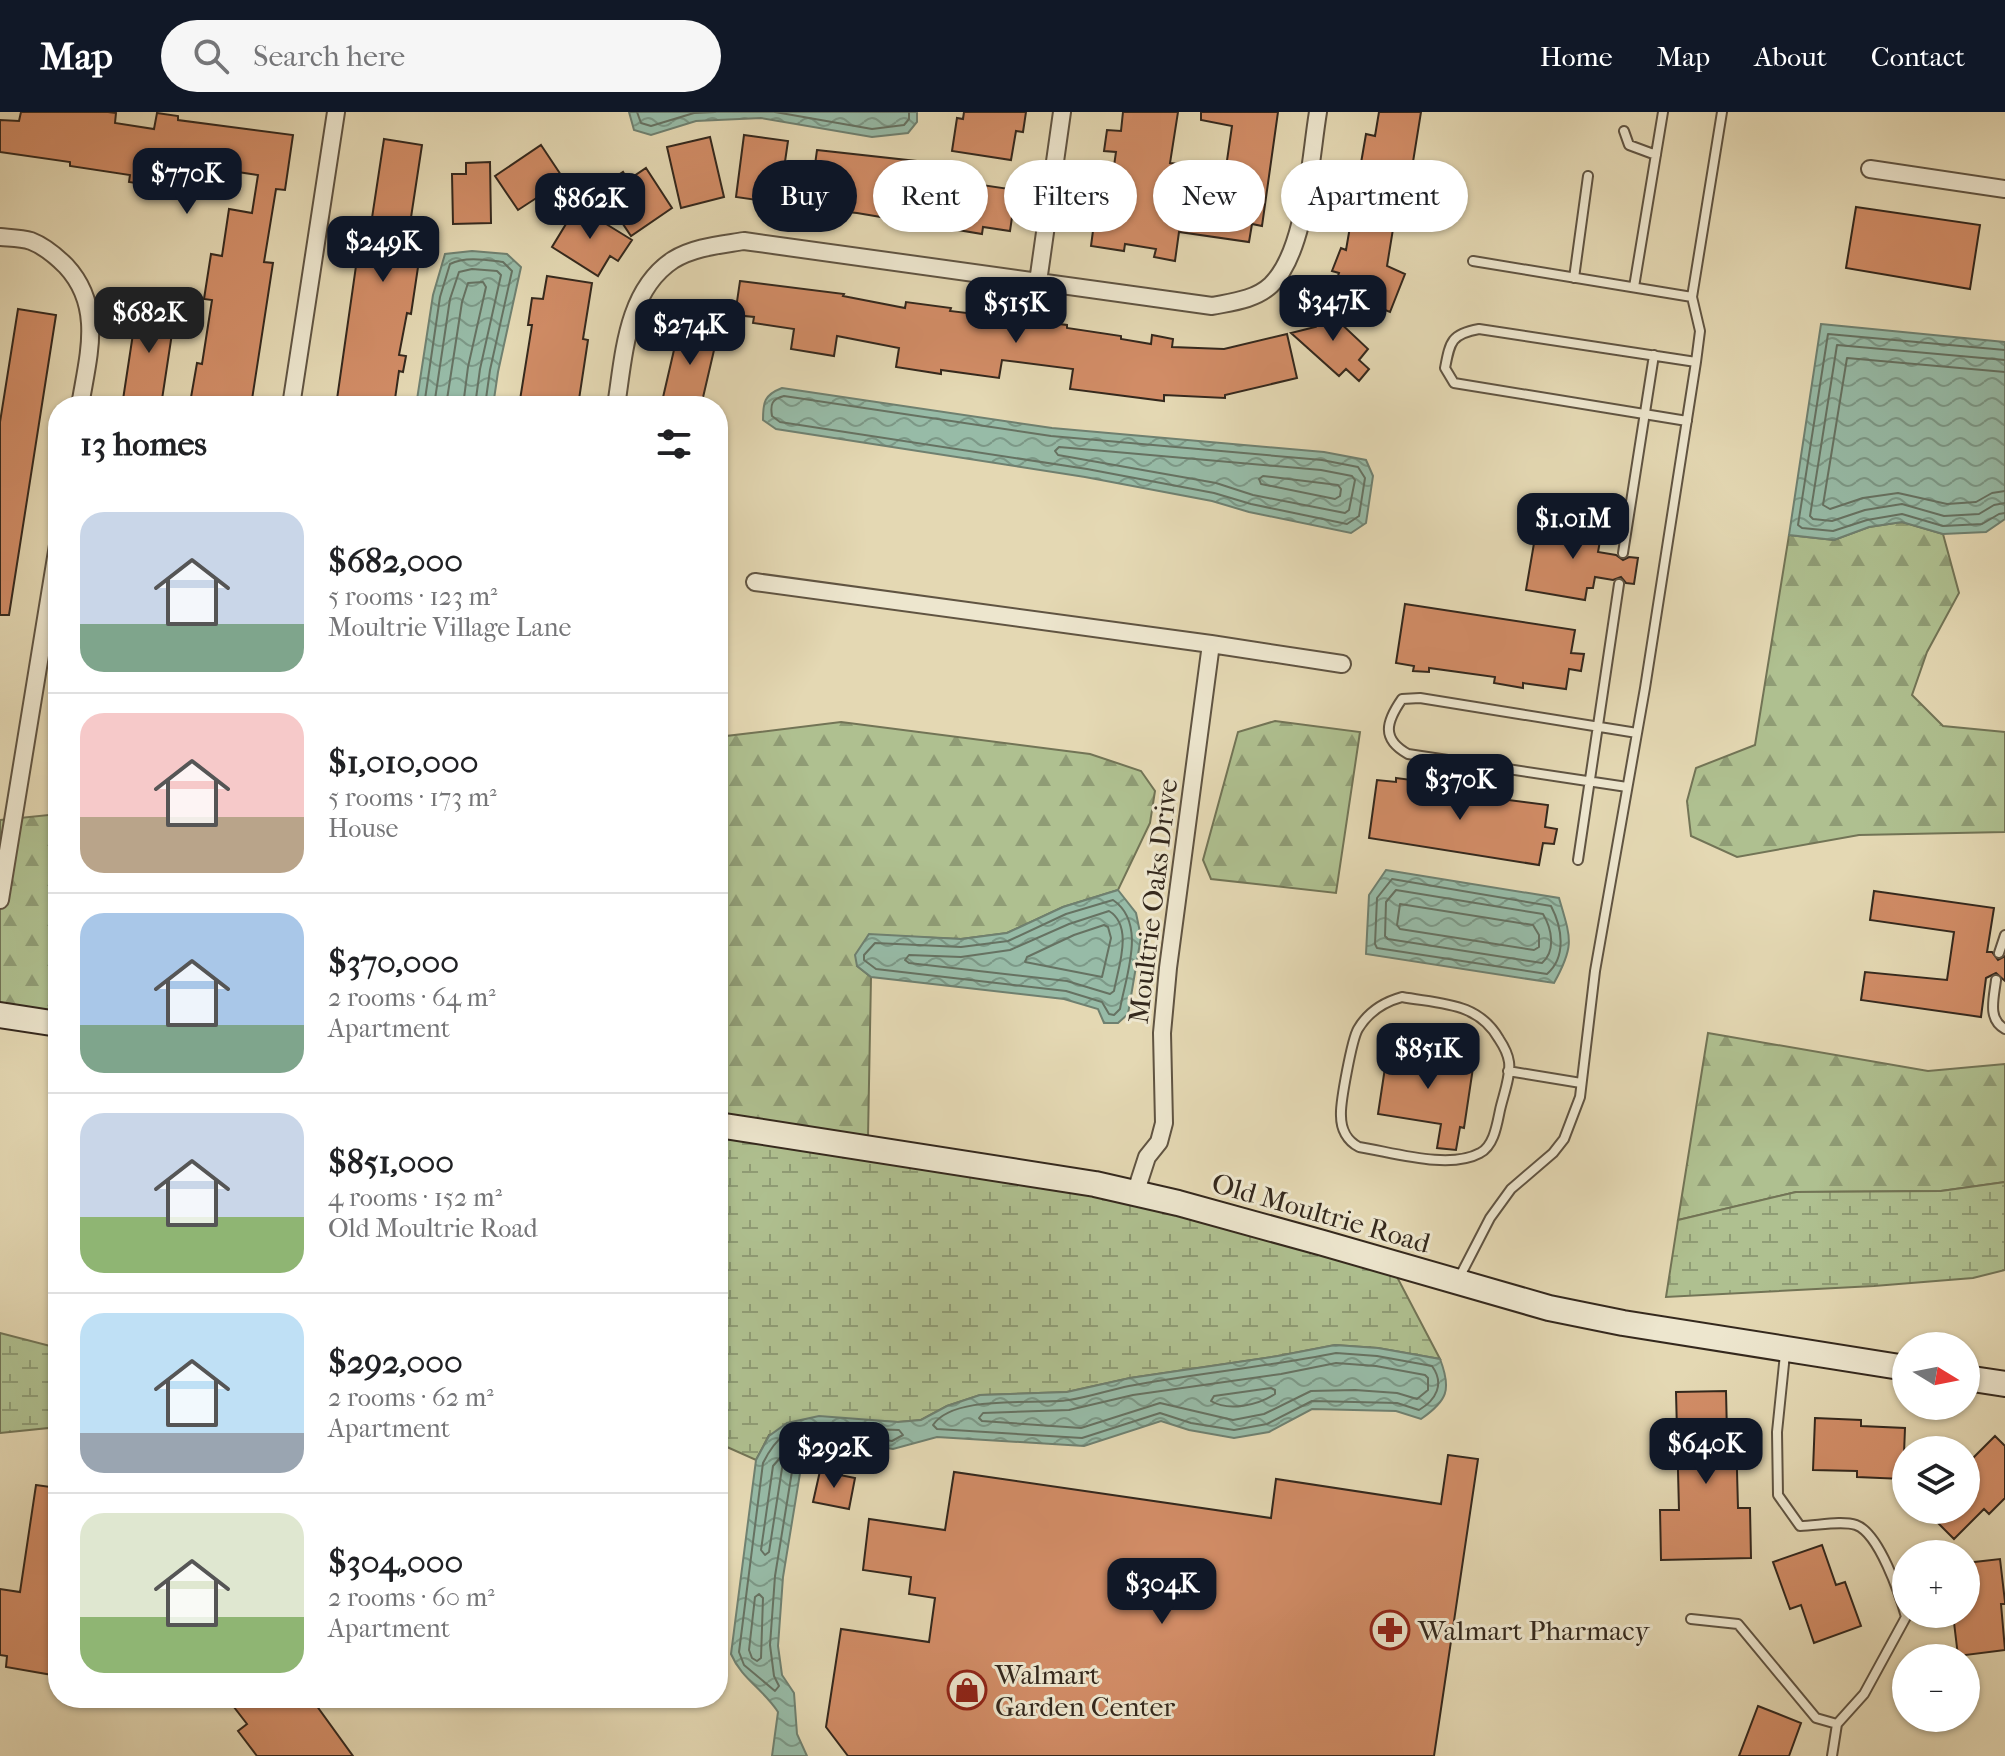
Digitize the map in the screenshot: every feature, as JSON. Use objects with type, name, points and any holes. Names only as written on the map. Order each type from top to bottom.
[{"type":"main road","points":[[0,1015],[48,1022]]},
{"type":"main road","name":"Old Moultrie Road","points":[[728,1127],[1011,1169],[1135,1194],[1323,1243],[1549,1308],[1623,1323],[1892,1366]]},
{"type":"main road","points":[[1980,1380],[2005,1384]]},
{"type":"street","points":[[293,396],[336,112]]},
{"type":"street","points":[[1038,282],[1062,112]]},
{"type":"street","points":[[618,396],[629,328],[638,304],[652,280],[673,260],[704,247],[744,241],[1212,306],[1246,300],[1271,285],[1299,232],[1318,112]]},
{"type":"street","points":[[1870,169],[2005,189]]},
{"type":"street","points":[[0,237],[30,241],[56,256],[77,278],[89,305],[91,336],[82,396]]},
{"type":"street","points":[[755,582],[1342,664]]},
{"type":"street","points":[[0,900],[48,606]]},
{"type":"street","name":"Moultrie Oaks Drive","points":[[1135,1194],[1147,1157],[1159,1142],[1164,1123],[1164,1002],[1211,644]]},
{"type":"lane","points":[[1634,287],[1663,112]]},
{"type":"lane","points":[[1456,1283],[1490,1218],[1511,1189],[1553,1153],[1572,1123],[1581,1083],[1595,971],[1637,733],[1696,362],[1700,331],[1692,297],[1722,112]]},
{"type":"lane","points":[[1624,131],[1629,145],[1656,155]]},
{"type":"lane","points":[[1574,278],[1588,176]]},
{"type":"lane","points":[[1473,261],[1692,297]]},
{"type":"lane","points":[[1687,421],[1454,383],[1445,368],[1450,342],[1463,332],[1479,329],[1696,362]]},
{"type":"lane","points":[[1623,553],[1654,355]]},
{"type":"lane","points":[[1578,860],[1619,584]]},
{"type":"lane","points":[[1627,787],[1408,754],[1394,746],[1389,732],[1392,714],[1402,699],[1420,698],[1637,733]]},
{"type":"lane","points":[[1999,953],[2005,935]]},
{"type":"lane","points":[[1996,980],[1993,1017],[1996,1024],[2005,1029]]},
{"type":"lane","points":[[1402,997],[1467,1009],[1479,1015],[1491,1026],[1502,1044],[1509,1062],[1508,1071],[1496,1131],[1483,1152],[1475,1155],[1445,1161],[1359,1147],[1351,1143],[1344,1132],[1341,1116],[1356,1032],[1376,1009],[1388,1001],[1402,997]]},
{"type":"lane","points":[[1508,1071],[1581,1083]]},
{"type":"lane","points":[[1786,1349],[1777,1432],[1778,1495],[1800,1526],[1853,1523],[1865,1529],[1888,1567],[1906,1617],[1864,1694],[1837,1724],[1832,1756]]},
{"type":"lane","points":[[1691,1619],[1738,1624],[1816,1718],[1837,1724]]},
{"type":"green space","points":[[1902,522],[1943,534],[1959,593],[1927,652],[1912,695],[1943,726],[2005,732],[2005,832],[1859,835],[1737,857],[1691,836],[1687,801],[1696,768],[1755,745],[1789,535],[1834,540],[1869,527]]},
{"type":"green space","points":[[1275,721],[1360,732],[1336,893],[1211,879],[1203,860],[1238,732]]},
{"type":"green space","points":[[841,722],[1090,754],[1141,771],[1155,791],[1150,823],[1118,890],[1063,907],[1007,933],[961,939],[869,935],[857,966],[871,977],[868,1137],[728,1116],[728,736]]},
{"type":"green space","points":[[48,815],[48,1012],[0,1005],[0,820]]},
{"type":"green space","points":[[1708,1033],[1928,1071],[2005,1064],[2005,1182],[1941,1191],[1796,1192],[1678,1220]]},
{"type":"green space","points":[[728,1137],[1093,1194],[1175,1213],[1396,1275],[1440,1359],[1378,1348],[1335,1345],[1130,1378],[1067,1392],[980,1395],[947,1406],[921,1420],[871,1421],[769,1435],[756,1460],[728,1447]]},
{"type":"green space","points":[[2005,1182],[2005,1270],[1973,1278],[1874,1286],[1666,1297],[1678,1220],[1796,1192],[1941,1191]]},
{"type":"green space","points":[[0,1333],[48,1345],[48,1428],[0,1433]]},
{"type":"water","points":[[629,112],[917,112],[917,122],[908,133],[872,137],[761,118],[696,121],[651,135],[634,130]]},
{"type":"water","points":[[472,251],[507,254],[521,267],[494,396],[418,396],[433,295],[445,254]]},
{"type":"water","points":[[1821,324],[2005,342],[2005,519],[1986,532],[1943,534],[1902,522],[1869,527],[1834,540],[1789,535]]},
{"type":"water","points":[[782,388],[1052,428],[1324,452],[1366,460],[1373,476],[1366,523],[1351,533],[1249,512],[1212,501],[1085,477],[776,429],[763,420],[763,408],[768,396]]},
{"type":"water","points":[[1386,870],[1559,898],[1569,942],[1554,983],[1366,954],[1369,895]]},
{"type":"water","points":[[1118,890],[1136,913],[1141,937],[1128,1014],[1118,1023],[1104,1023],[1098,1009],[1064,999],[871,977],[857,966],[855,955],[869,934],[961,939],[1007,933],[1063,907]]},
{"type":"water","points":[[1335,1345],[1378,1348],[1440,1359],[1446,1379],[1445,1394],[1437,1406],[1421,1419],[1396,1411],[1312,1409],[1269,1432],[1234,1438],[1189,1430],[1161,1421],[1084,1446],[937,1437],[893,1449],[833,1439],[814,1444],[803,1455],[783,1577],[778,1646],[782,1675],[794,1693],[797,1734],[807,1756],[772,1756],[778,1712],[731,1654],[756,1460],[769,1436],[787,1423],[819,1416],[898,1422],[921,1420],[947,1406],[980,1395],[1067,1392],[1130,1378]]},
{"type":"building","points":[[21,112],[108,112],[116,113],[115,123],[154,129],[157,113],[178,116],[178,120],[293,135],[285,190],[276,189],[264,262],[273,263],[253,396],[191,396],[197,363],[202,364],[212,300],[204,299],[211,254],[222,256],[229,209],[252,213],[258,175],[224,170],[221,187],[169,180],[168,188],[129,182],[130,175],[70,166],[70,162],[0,152],[0,120],[19,121]]},
{"type":"building","points":[[964,112],[1026,112],[1023,132],[1016,131],[1011,160],[952,151],[957,118],[963,119]]},
{"type":"building","points":[[1123,112],[1178,112],[1170,160],[1153,160],[1153,232],[1179,232],[1175,261],[1154,257],[1156,249],[1125,244],[1124,251],[1091,246],[1093,232],[1137,232],[1137,160],[1115,160],[1116,152],[1104,151],[1107,130],[1121,131]]},
{"type":"building","points":[[1201,112],[1278,112],[1265,205],[1265,160],[1227,160],[1232,126],[1201,120]]},
{"type":"building","points":[[1379,112],[1421,112],[1413,160],[1362,160],[1366,134],[1375,136]]},
{"type":"building","points":[[744,135],[788,141],[785,160],[752,160],[752,199],[736,197]]},
{"type":"building","points":[[710,137],[724,197],[681,208],[667,147]]},
{"type":"building","points":[[384,139],[422,145],[410,224],[424,227],[411,314],[407,313],[399,355],[406,356],[403,372],[399,371],[395,396],[337,396],[363,217],[372,218]]},
{"type":"building","points":[[541,145],[561,175],[561,182],[518,210],[495,176]]},
{"type":"building","points":[[817,150],[907,160],[873,160],[873,216],[857,213],[857,160],[816,160]]},
{"type":"building","points":[[490,162],[491,223],[453,224],[452,174],[466,174],[466,163]]},
{"type":"building","points":[[646,168],[672,208],[631,236],[599,188],[623,172],[628,180]]},
{"type":"building","points":[[988,186],[1004,188],[1004,230],[988,228]]},
{"type":"building","points":[[577,206],[632,240],[618,261],[610,256],[598,276],[552,247]]},
{"type":"building","points":[[1856,207],[1980,225],[1970,289],[1846,268]]},
{"type":"building","points":[[1179,232],[1251,232],[1249,242]]},
{"type":"building","points":[[1349,232],[1393,232],[1387,266],[1405,274],[1390,312],[1333,289],[1339,273],[1332,271],[1341,248],[1346,250]]},
{"type":"building","points":[[547,276],[592,283],[583,339],[588,340],[580,396],[521,396],[532,325],[528,325],[532,298],[543,299]]},
{"type":"building","points":[[740,281],[844,294],[905,308],[906,302],[951,308],[950,311],[1067,325],[1067,328],[1151,344],[1152,335],[1173,339],[1172,347],[1224,349],[1287,334],[1297,378],[1225,395],[1225,398],[1164,395],[1164,401],[1070,389],[1073,369],[1002,360],[999,378],[896,367],[899,348],[837,336],[834,356],[791,349],[794,329],[753,323],[754,317],[735,315]]},
{"type":"building","points":[[138,301],[176,307],[163,396],[124,396]]},
{"type":"building","points":[[1317,301],[1368,349],[1359,360],[1369,369],[1359,381],[1346,369],[1339,376],[1291,333],[1315,327],[1303,317]]},
{"type":"building","points":[[18,309],[56,315],[9,615],[0,615],[0,422]]},
{"type":"building","points":[[680,324],[718,333],[703,396],[663,396]]},
{"type":"building","points":[[1538,520],[1597,529],[1595,540],[1600,541],[1598,552],[1616,555],[1623,560],[1638,558],[1634,584],[1626,583],[1621,577],[1613,580],[1595,577],[1593,588],[1587,588],[1585,600],[1526,590]]},
{"type":"building","points":[[1405,604],[1575,630],[1571,653],[1584,654],[1581,671],[1569,669],[1566,689],[1523,683],[1523,688],[1494,683],[1495,677],[1429,668],[1429,672],[1413,671],[1414,666],[1396,663]]},
{"type":"building","points":[[1396,778],[1412,780],[1411,784],[1439,788],[1438,791],[1548,805],[1545,827],[1557,829],[1554,844],[1543,843],[1539,865],[1369,838],[1377,780],[1396,782]]},
{"type":"building","points":[[1874,891],[1994,908],[1987,952],[1992,952],[1998,960],[2005,956],[2005,981],[1996,973],[1986,978],[1981,1017],[1861,1000],[1865,972],[1947,980],[1954,932],[1870,920]]},
{"type":"building","points":[[1388,1048],[1474,1061],[1464,1128],[1460,1127],[1456,1150],[1437,1148],[1441,1124],[1378,1114]]},
{"type":"building","points":[[1726,1391],[1727,1434],[1736,1434],[1738,1508],[1750,1508],[1751,1558],[1661,1560],[1660,1510],[1679,1510],[1676,1392]]},
{"type":"building","points":[[1815,1418],[1861,1420],[1861,1426],[1905,1428],[1905,1436],[1892,1436],[1892,1479],[1857,1477],[1857,1471],[1813,1470]]},
{"type":"building","points":[[1995,1436],[2005,1446],[2005,1498],[1989,1514],[1984,1509],[1980,1513],[1980,1451]]},
{"type":"building","points":[[1448,1455],[1478,1459],[1434,1756],[848,1756],[826,1727],[841,1629],[929,1642],[935,1598],[909,1594],[911,1577],[863,1570],[869,1519],[945,1530],[954,1472],[1271,1518],[1276,1479],[1441,1504]]},
{"type":"building","points":[[820,1471],[855,1478],[849,1509],[813,1502]]},
{"type":"building","points":[[36,1485],[48,1487],[48,1674],[6,1667],[7,1656],[0,1655],[0,1589],[20,1592]]},
{"type":"building","points":[[1939,1524],[1969,1524],[1954,1539]]},
{"type":"building","points":[[1822,1545],[1836,1585],[1845,1582],[1861,1626],[1814,1643],[1801,1605],[1790,1609],[1773,1562]]},
{"type":"building","points":[[2000,1559],[2005,1602],[2001,1604],[2005,1650],[1980,1653],[1980,1644],[1957,1644],[1955,1628],[1980,1628],[1980,1561]]},
{"type":"building","points":[[1758,1706],[1801,1723],[1789,1756],[1739,1756]]},
{"type":"building","points":[[235,1708],[318,1708],[353,1756],[257,1756],[238,1731],[247,1724]]},
{"type":"place","name":"Walmart Pharmacy","points":[[1390,1630]]},
{"type":"place","name":"Walmart Garden Center","points":[[967,1690]]}]
